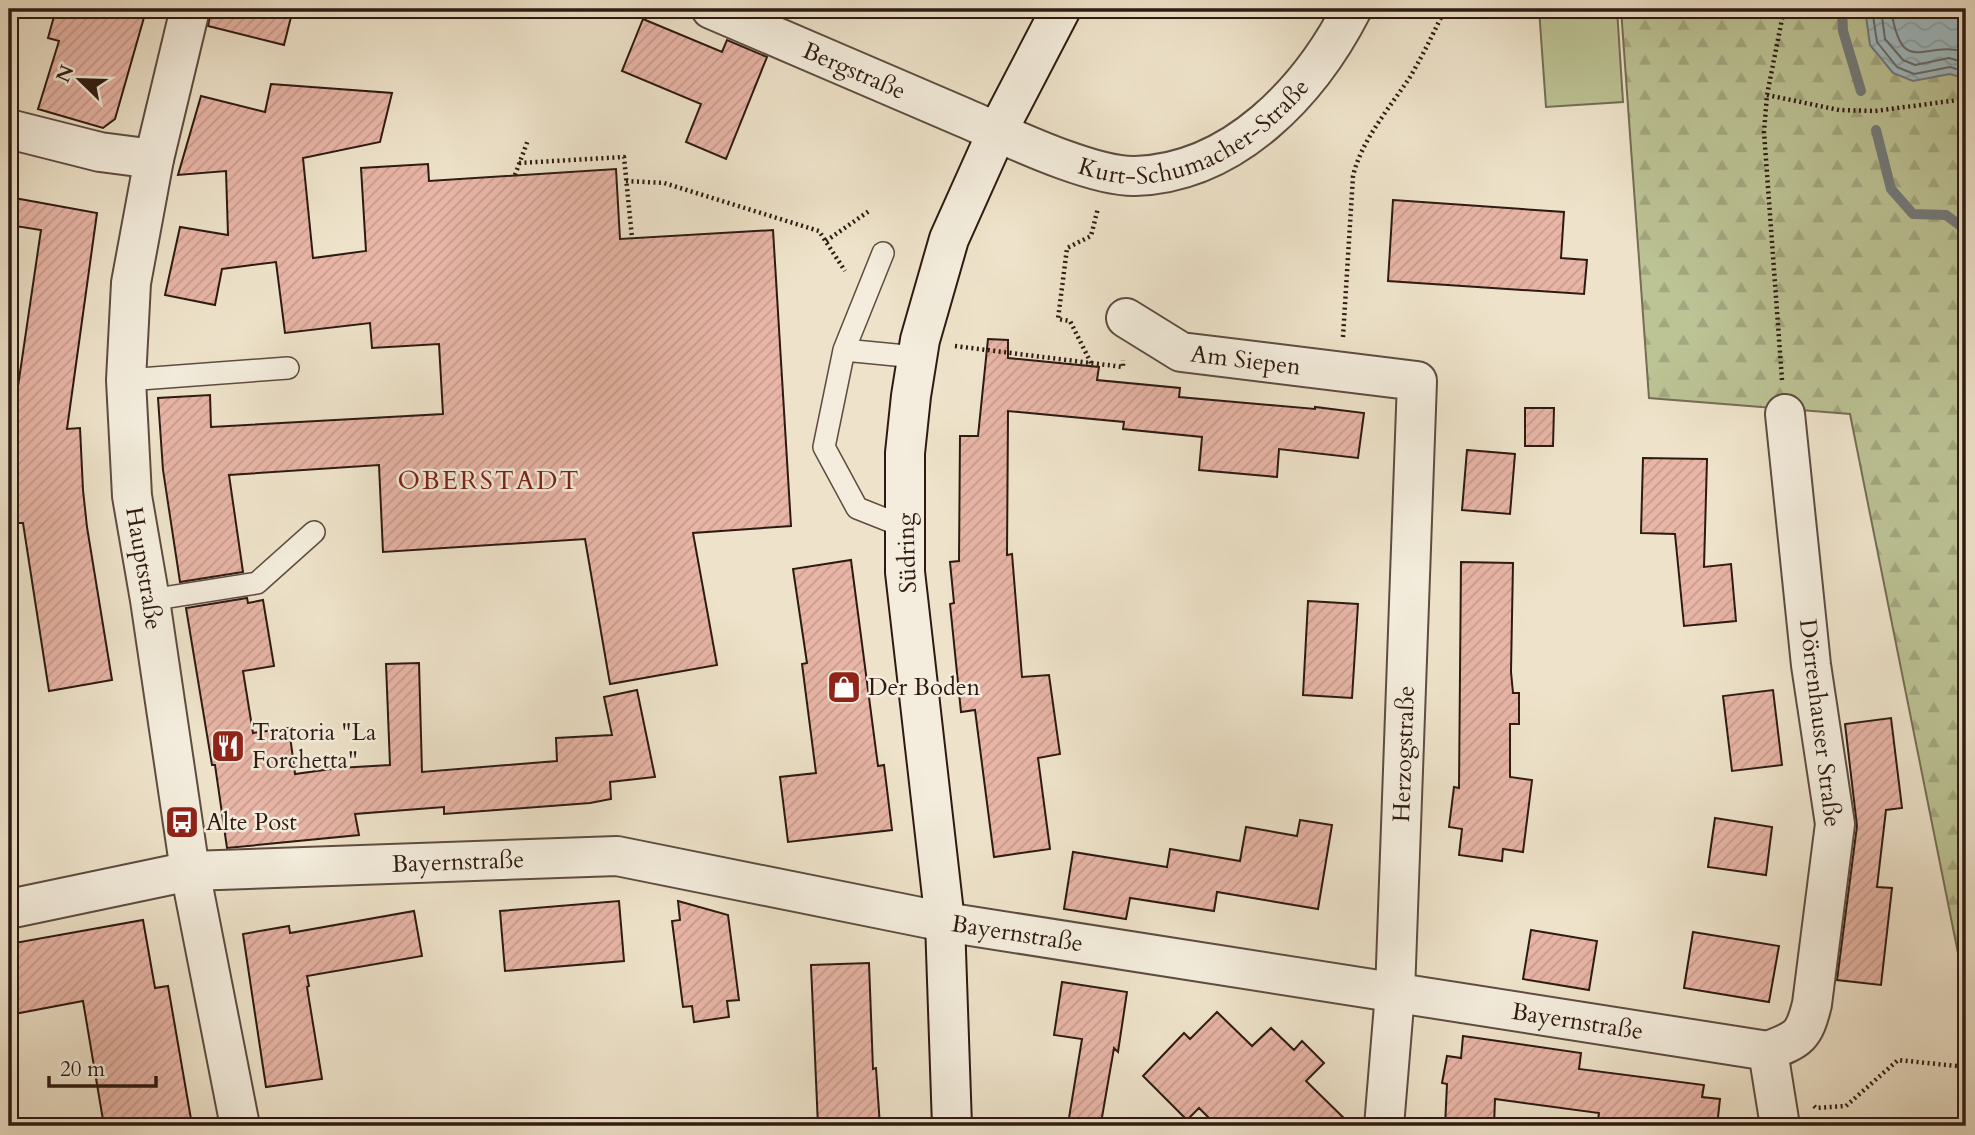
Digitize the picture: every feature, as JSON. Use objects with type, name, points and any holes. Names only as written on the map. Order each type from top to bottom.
[{"type":"street","name":"Hauptstraße","points":[[190,9],[154,159],[131,284],[126,380],[132,496],[190,871],[240,1126]]},
{"type":"street","name":"Bergstraße","points":[[712,9],[998,132]]},
{"type":"street","name":"Südring","points":[[952,1126],[945,922],[905,572],[905,453],[918,349],[949,239],[998,132],[1061,9]]},
{"type":"street","name":"Kurt-Schumacher-Straße","points":[[998,132],[1109,173],[1135,176],[1174,169],[1207,158],[1234,145],[1263,125],[1289,100],[1313,72],[1352,9]]},
{"type":"street","points":[[9,129],[100,152],[154,159]]},
{"type":"street","name":"Am Siepen","points":[[1126,318],[1181,352],[1418,381]]},
{"type":"street","name":"Herzogstraße","points":[[1384,1126],[1395,993],[1418,381]]},
{"type":"street","name":"Dörrenhauser Straße","points":[[1768,1051],[1798,1039],[1807,1026],[1835,824],[1811,665],[1785,414]]},
{"type":"street","name":"Bayernstraße","points":[[9,909],[190,871],[617,856],[945,922],[1768,1051]]},
{"type":"street","points":[[1768,1051],[1780,1126]]},
{"type":"lane","points":[[883,253],[844,350],[824,447],[857,508],[905,527]]},
{"type":"lane","points":[[844,350],[918,349]]},
{"type":"lane","points":[[126,380],[288,368]]},
{"type":"lane","points":[[150,600],[257,583],[314,532]]},
{"type":"path","points":[[1345,374],[1343,335],[1353,176],[1357,159],[1412,74],[1445,9]]},
{"type":"path","points":[[1784,9],[1767,95],[1765,132],[1785,414]]},
{"type":"path","points":[[1767,95],[1839,110],[1875,111],[1964,99]]},
{"type":"path","points":[[515,176],[528,140]]},
{"type":"path","points":[[519,163],[624,158],[632,238]]},
{"type":"path","points":[[1091,363],[1070,321],[1058,320],[1067,248],[1091,236],[1109,173]]},
{"type":"path","points":[[626,181],[664,183],[819,231],[864,300]]},
{"type":"path","points":[[826,241],[869,211]]},
{"type":"path","points":[[918,349],[1123,367],[1126,318]]},
{"type":"path","points":[[1808,1099],[1816,1108],[1846,1106],[1898,1060],[1966,1067]]},
{"type":"green space","points":[[1539,9],[1617,9],[1623,102],[1546,107]]},
{"type":"green space","points":[[1621,9],[1966,9],[1966,993],[1850,414],[1649,398]]},
{"type":"water","points":[[1865,9],[1966,9],[1966,79],[1950,74],[1913,81],[1893,73],[1870,45]]},
{"type":"building","points":[[56,9],[125,9],[145,14],[115,119],[103,128],[38,109],[59,41],[48,38]]},
{"type":"building","points":[[211,9],[293,9],[284,45],[208,26]]},
{"type":"building","points":[[643,19],[722,52],[727,40],[767,57],[726,159],[686,142],[701,104],[622,71]]},
{"type":"building","points":[[271,84],[392,93],[380,142],[303,158],[313,258],[366,251],[361,168],[428,164],[429,181],[616,169],[620,239],[773,230],[791,526],[693,533],[717,665],[610,684],[585,539],[383,552],[379,465],[229,475],[243,572],[180,582],[163,470],[158,398],[210,395],[211,427],[443,414],[439,344],[372,348],[370,323],[285,333],[276,262],[222,269],[215,305],[165,295],[180,227],[228,235],[226,171],[178,175],[201,96],[265,112]]},
{"type":"building","points":[[9,197],[97,213],[67,429],[80,428],[87,527],[112,680],[49,691],[23,523],[16,523],[13,420],[41,230],[9,225]]},
{"type":"building","points":[[1393,200],[1564,212],[1561,258],[1587,260],[1584,294],[1388,281]]},
{"type":"building","points":[[988,339],[1008,340],[1008,358],[1099,367],[1097,380],[1180,388],[1179,397],[1364,413],[1358,458],[1279,449],[1277,477],[1199,470],[1202,437],[1123,429],[1124,422],[1008,411],[1007,555],[1012,554],[1022,677],[1049,675],[1060,754],[1038,758],[1050,849],[994,857],[975,710],[961,712],[950,604],[954,603],[950,562],[959,561],[960,436],[978,436]]},
{"type":"building","points":[[1525,408],[1554,408],[1553,446],[1525,446]]},
{"type":"building","points":[[1467,450],[1515,454],[1510,514],[1462,510]]},
{"type":"building","points":[[1643,458],[1707,459],[1704,567],[1731,564],[1736,621],[1684,626],[1675,534],[1641,533]]},
{"type":"building","points":[[851,560],[878,766],[884,765],[892,830],[788,842],[780,777],[816,773],[802,664],[807,663],[793,569]]},
{"type":"building","points":[[1461,562],[1513,563],[1511,672],[1513,693],[1519,693],[1519,724],[1510,724],[1510,777],[1532,780],[1523,852],[1503,849],[1502,861],[1459,855],[1462,829],[1449,827],[1454,787],[1459,788]]},
{"type":"building","points":[[247,598],[248,603],[263,600],[274,666],[243,671],[253,733],[289,728],[295,774],[390,765],[386,664],[419,663],[422,772],[557,761],[556,738],[612,735],[604,697],[637,690],[655,777],[610,782],[611,799],[590,803],[444,814],[444,807],[355,814],[359,835],[227,848],[215,765],[212,765],[186,608]]},
{"type":"building","points":[[1308,601],[1358,604],[1352,698],[1303,695]]},
{"type":"building","points":[[1773,690],[1782,765],[1732,771],[1723,696]]},
{"type":"building","points":[[1891,718],[1902,808],[1886,810],[1877,887],[1892,888],[1881,985],[1837,980],[1857,826],[1845,724]]},
{"type":"building","points":[[1715,818],[1772,827],[1766,875],[1708,867]]},
{"type":"building","points":[[1300,820],[1332,825],[1318,909],[1217,892],[1214,911],[1130,898],[1126,919],[1064,909],[1073,852],[1167,867],[1170,849],[1240,861],[1246,827],[1297,836]]},
{"type":"building","points":[[619,901],[624,961],[505,971],[500,911]]},
{"type":"building","points":[[678,901],[728,915],[739,1000],[727,1001],[729,1017],[694,1022],[692,1006],[683,1007],[672,921],[680,920]]},
{"type":"building","points":[[414,911],[422,956],[307,976],[322,1079],[266,1087],[243,934],[289,926],[290,933]]},
{"type":"building","points":[[143,920],[155,988],[168,986],[191,1119],[149,1126],[104,1126],[83,1001],[9,1015],[9,944]]},
{"type":"building","points":[[1531,930],[1597,941],[1589,990],[1523,979]]},
{"type":"building","points":[[1693,932],[1779,946],[1769,1002],[1684,988]]},
{"type":"building","points":[[869,963],[873,1069],[876,1068],[880,1126],[818,1126],[811,965]]},
{"type":"building","points":[[1062,982],[1127,992],[1118,1052],[1114,1048],[1101,1123],[1069,1118],[1082,1039],[1054,1035]]},
{"type":"building","points":[[1217,1012],[1252,1046],[1271,1028],[1294,1050],[1302,1041],[1324,1063],[1306,1081],[1352,1126],[1217,1126],[1199,1108],[1187,1120],[1143,1076],[1184,1033],[1190,1039]]},
{"type":"building","points":[[1463,1036],[1581,1053],[1579,1069],[1704,1085],[1702,1097],[1720,1099],[1717,1126],[1597,1126],[1599,1113],[1495,1099],[1494,1126],[1445,1126],[1447,1084],[1442,1083],[1447,1056],[1461,1058]]},
{"type":"waterway","points":[[1842,9],[1843,31],[1861,91]]},
{"type":"waterway","points":[[1876,130],[1891,189],[1913,214],[1946,215],[1966,230]]},
{"type":"place","name":"Der Boden","points":[[844,687]]},
{"type":"place","name":"Tratoria \"La Forchetta\"","points":[[228,746]]},
{"type":"place","name":"Alte Post","points":[[182,822]]},
{"type":"district","name":"OBERSTADT","points":[[489,480]]}]
